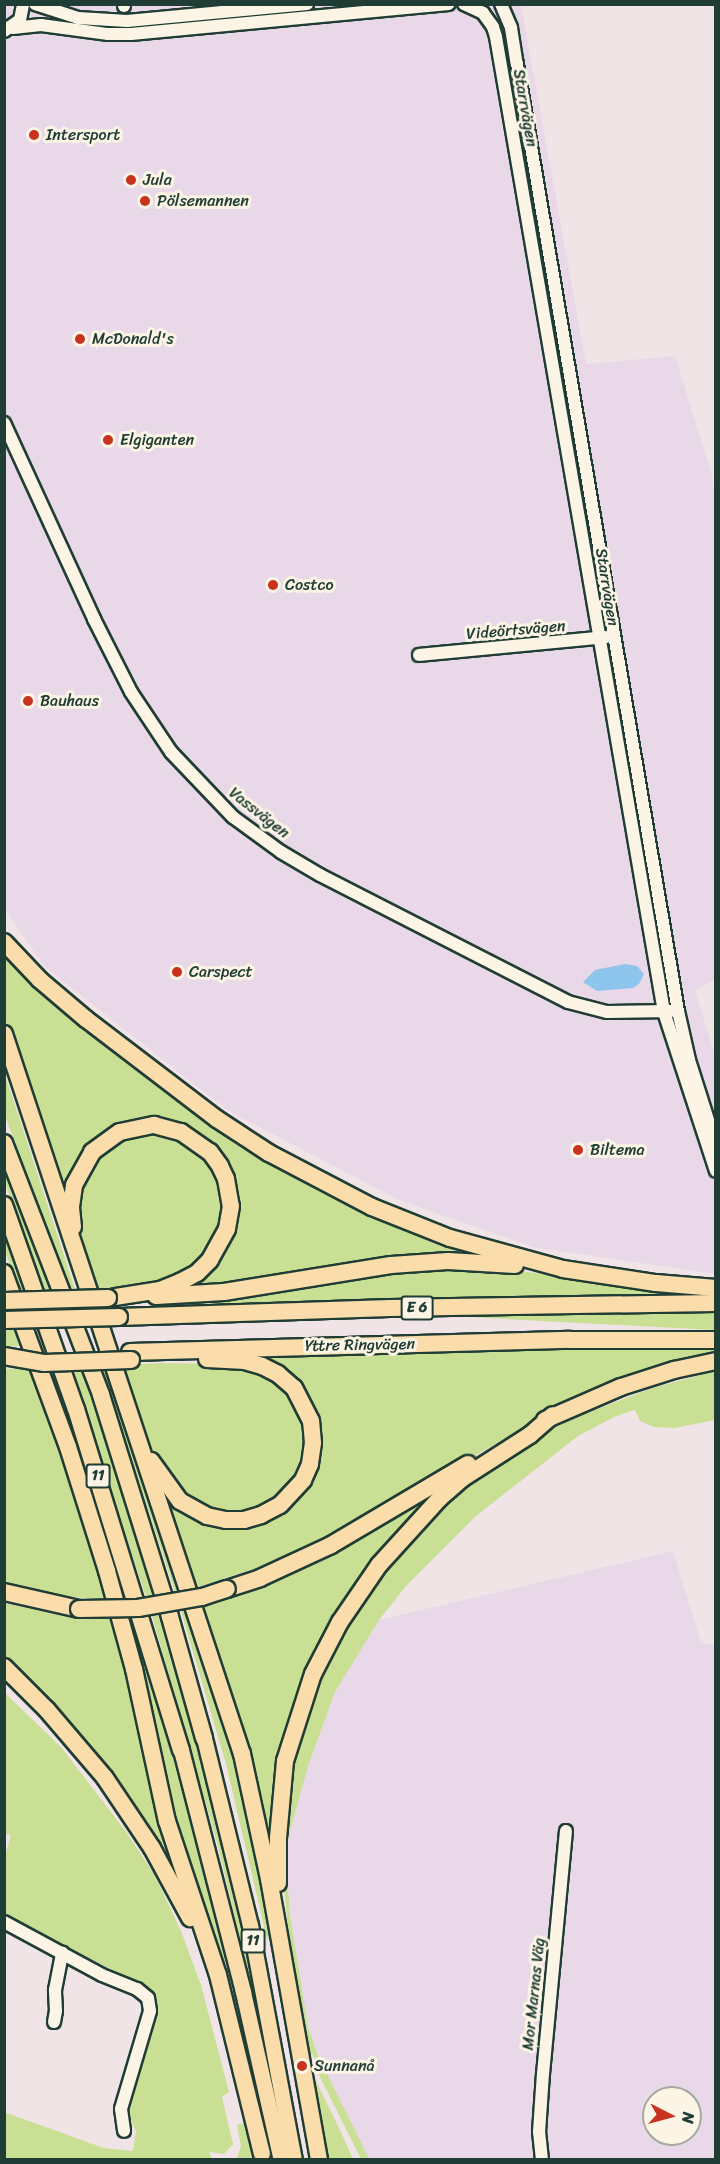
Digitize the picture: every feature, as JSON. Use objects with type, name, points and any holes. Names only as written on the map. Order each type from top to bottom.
[{"type":"highway","points":[[4,942],[40,980],[118,1045],[217,1119],[269,1153],[362,1202],[415,1226],[488,1250],[563,1269]]},
{"type":"highway","points":[[4,1034],[242,1754],[269,1879],[319,2160]]},
{"type":"highway","points":[[95,1309],[73,1228],[71,1207],[74,1185],[92,1152],[110,1137],[132,1128],[154,1125],[181,1132],[210,1152],[226,1179],[231,1206],[224,1237],[210,1260],[196,1273],[180,1282],[160,1290],[112,1297]]},
{"type":"highway","name":"11","points":[[4,1143],[101,1395],[170,1617],[204,1738]]},
{"type":"highway","name":"11","points":[[4,1205],[76,1409],[181,1749]]},
{"type":"highway","points":[[4,1301],[224,1292],[414,1263],[448,1261],[563,1269],[715,1293]]},
{"type":"highway","points":[[4,1273],[91,1516],[134,1669],[167,1821],[226,2004],[262,2157]]},
{"type":"highway","name":"E 6","points":[[4,1320],[390,1308],[715,1293]]},
{"type":"highway","name":"Yttre Ringvägen","points":[[4,1356],[130,1356],[548,1340],[716,1340]]},
{"type":"highway","points":[[120,1386],[155,1470],[180,1501],[193,1509],[207,1516],[226,1520],[244,1520],[261,1515],[280,1505],[303,1480],[310,1464],[313,1443],[311,1421],[294,1388],[278,1374],[245,1361],[130,1356]]},
{"type":"highway","points":[[4,1592],[80,1609],[138,1608],[190,1599],[227,1589],[277,1570],[331,1545],[553,1416],[621,1387],[674,1370],[716,1361]]},
{"type":"highway","points":[[293,2024],[277,1872],[279,1819],[285,1761],[313,1674],[346,1612],[400,1539],[463,1478],[530,1435],[553,1416]]},
{"type":"highway","points":[[4,1667],[77,1743],[130,1813],[177,1891],[226,2004]]},
{"type":"main road","name":"11","points":[[204,1738],[250,1925],[286,2153]]},
{"type":"main road","name":"11","points":[[181,1749],[286,2153]]},
{"type":"street","points":[[9,29],[20,20],[23,4]]},
{"type":"street","points":[[35,4],[78,18],[127,21],[307,4]]},
{"type":"street","points":[[9,29],[41,25],[108,34],[131,34],[449,4]]},
{"type":"street","points":[[465,4],[478,9],[488,19]]},
{"type":"street","points":[[488,19],[491,4]]},
{"type":"street","name":"Starrvägen","points":[[501,4],[511,28],[518,64],[678,1011],[689,1060],[716,1145]]},
{"type":"street","name":"Starrvägen","points":[[488,19],[496,37],[502,69],[664,1012],[716,1171]]},
{"type":"street","name":"Vassvägen","points":[[4,423],[90,609],[136,699],[171,752],[233,817],[281,852],[320,875],[568,1002],[607,1012],[678,1011]]},
{"type":"street","name":"Videörtsvägen","points":[[419,655],[615,636]]},
{"type":"street","points":[[618,745],[633,743]]},
{"type":"street","points":[[650,928],[664,926]]},
{"type":"street","name":"Mor Marnas Väg","points":[[542,2160],[539,2132],[543,2074],[566,1831]]},
{"type":"street","points":[[4,1922],[102,1975],[137,1989],[148,1998],[149,2014],[121,2109],[124,2131]]},
{"type":"street","points":[[54,2022],[55,1990],[62,1953]]},
{"type":"shaded area","points":[[4,5],[521,5],[586,364],[675,356],[711,472],[716,506],[716,979],[695,990],[715,1056],[715,1274],[533,1247],[399,1200],[227,1110],[44,966],[5,909]]},
{"type":"shaded area","points":[[673,1551],[701,1643],[715,1645],[715,2159],[369,2159],[317,2053],[308,2027],[290,1915],[286,1860],[288,1840],[308,1766],[335,1692],[379,1620]]},
{"type":"green space","points":[[4,948],[216,1125],[491,1257],[171,1292],[198,1278],[236,1193],[183,1127],[109,1132],[67,1212],[5,1020]]},
{"type":"green space","points":[[4,1072],[76,1292],[69,1292],[5,1115]]},
{"type":"green space","points":[[147,1132],[170,1134],[196,1147],[221,1180],[224,1219],[200,1262],[167,1282],[118,1290],[98,1290],[81,1238],[77,1214],[78,1191],[101,1151],[120,1139]]},
{"type":"green space","points":[[5,1151],[56,1291],[43,1291],[5,1183]]},
{"type":"green space","points":[[4,1231],[26,1291],[20,1292],[5,1251]]},
{"type":"green space","points":[[495,1268],[696,1293],[229,1304],[228,1296],[391,1270]]},
{"type":"green space","points":[[110,1279],[716,1311],[715,1330],[109,1298]]},
{"type":"green space","points":[[4,1328],[16,1328],[23,1346],[5,1346]]},
{"type":"green space","points":[[715,1347],[715,1355],[562,1406],[326,1541],[275,1562],[192,1589],[157,1483],[212,1522],[294,1500],[315,1416],[256,1356]]},
{"type":"green space","points":[[230,1364],[270,1376],[294,1397],[306,1428],[304,1463],[289,1489],[263,1508],[236,1515],[209,1510],[182,1495],[153,1454],[121,1365]]},
{"type":"green space","points":[[101,1365],[107,1365],[182,1591],[175,1592]]},
{"type":"green space","points":[[70,1366],[83,1366],[157,1596],[146,1597]]},
{"type":"green space","points":[[46,1367],[52,1367],[128,1599],[121,1599]]},
{"type":"green space","points":[[29,1368],[60,1448],[111,1599],[65,1597],[5,1583],[4,1369]]},
{"type":"green space","points":[[715,1371],[715,1420],[675,1428],[654,1427],[640,1421],[635,1410],[616,1416],[578,1436],[476,1516],[406,1586],[379,1620],[335,1692],[308,1766],[288,1839],[286,1860],[290,1915],[308,2027],[317,2053],[369,2159],[361,2159],[317,2071],[313,2054],[308,2054],[292,1964],[284,1890],[283,1854],[292,1763],[315,1684],[342,1630],[379,1575],[435,1511],[472,1478],[528,1441],[581,1415],[653,1388]]},
{"type":"green space","points":[[447,1484],[304,1682],[272,1866],[200,1607],[247,1593],[331,1555]]},
{"type":"green space","points":[[4,1603],[69,1617],[116,1619],[189,1898],[162,1850],[53,1705],[5,1658]]},
{"type":"green space","points":[[188,1610],[239,1759],[273,1938],[267,1939],[226,1764],[181,1611]]},
{"type":"green space","points":[[163,1615],[236,1881],[266,2049],[218,1846],[152,1616]]},
{"type":"green space","points":[[128,1618],[133,1618],[174,1752],[230,1960],[223,1962],[170,1813]]},
{"type":"green space","points":[[5,1693],[61,1747],[127,1833],[155,1876],[181,1931],[201,1985],[229,2092],[222,2097],[233,2144],[224,2154],[209,2152],[212,2159],[5,2159],[4,2112],[104,2148],[133,2151],[136,2132],[126,2106],[155,2002],[146,1987],[5,1915],[5,1856],[11,1835],[4,1834]]},
{"type":"green space","points":[[316,2081],[353,2159],[323,2159],[312,2082]]},
{"type":"green space","points":[[244,2123],[257,2159],[236,2160],[241,2146],[237,2125]]},
{"type":"water","points":[[625,964],[637,966],[644,974],[639,984],[633,988],[597,991],[583,982],[595,970]]},
{"type":"place","name":"Intersport","points":[[34,135]]},
{"type":"place","name":"Jula","points":[[131,180]]},
{"type":"place","name":"Pölsemannen","points":[[145,201]]},
{"type":"place","name":"McDonald's","points":[[80,339]]},
{"type":"place","name":"Elgiganten","points":[[108,440]]},
{"type":"place","name":"Costco","points":[[273,585]]},
{"type":"place","name":"Bauhaus","points":[[28,701]]},
{"type":"place","name":"Carspect","points":[[177,972]]},
{"type":"place","name":"Biltema","points":[[578,1150]]},
{"type":"place","name":"Sunnanå","points":[[302,2066]]}]
